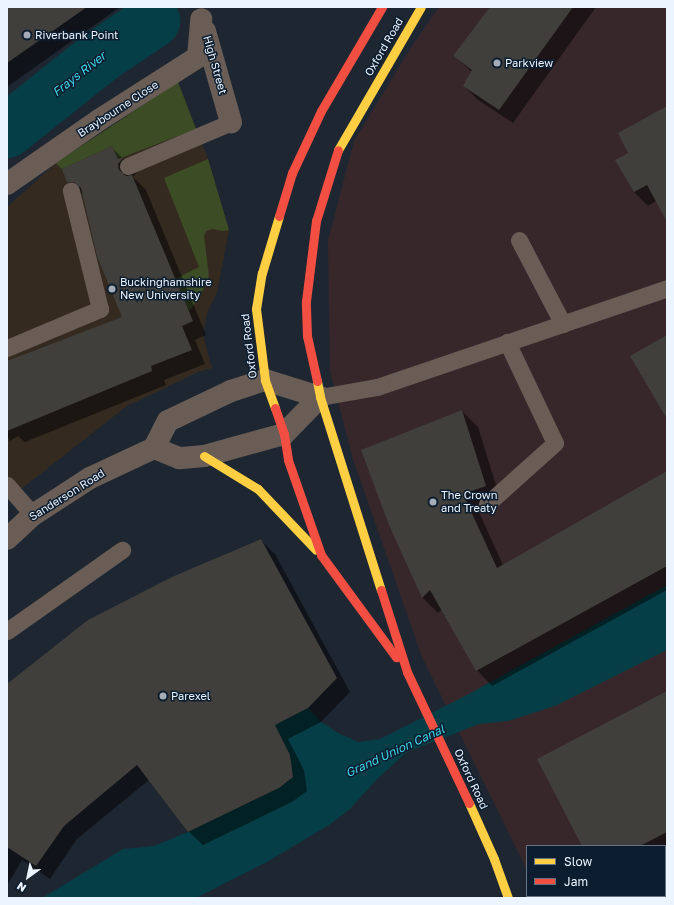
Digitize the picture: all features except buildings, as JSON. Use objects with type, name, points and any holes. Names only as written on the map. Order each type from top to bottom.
[{"type":"main road","name":"Oxford Road","points":[[382,7],[321,111],[292,173],[262,273],[256,308],[265,380],[284,434],[288,460],[321,555],[407,672]]},
{"type":"main road","name":"Oxford Road","points":[[421,7],[340,145],[316,221],[306,301],[306,320],[309,348],[320,397],[407,672],[494,859],[508,898]]},
{"type":"main road","points":[[204,456],[258,489],[321,555]]},
{"type":"street","name":"High Street","points":[[200,13],[231,122]]},
{"type":"street","name":"Braybourne Close","points":[[7,184],[99,120],[198,56],[200,13]]},
{"type":"street","points":[[265,380],[320,397],[284,434],[204,456],[179,458],[154,448],[168,420],[231,391],[265,380]]},
{"type":"street","name":"Sanderson Road","points":[[7,539],[33,515],[90,478],[154,448]]},
{"type":"lane","points":[[128,166],[231,122]]},
{"type":"lane","points":[[7,348],[100,309],[71,191]]},
{"type":"lane","points":[[519,240],[563,324]]},
{"type":"lane","points":[[320,397],[376,387],[667,288]]},
{"type":"lane","points":[[486,504],[555,443],[507,342]]},
{"type":"lane","points":[[7,485],[33,515]]},
{"type":"lane","points":[[7,631],[122,550]]},
{"type":"shaded area","points":[[439,7],[667,7],[667,898],[537,898],[666,897],[666,845],[526,845],[526,868],[422,657],[353,459],[330,371],[328,241],[354,141],[412,46]]},
{"type":"shaded area","name":"Buckinghamshire New University","points":[[178,82],[208,159],[229,230],[217,293],[207,313],[203,335],[212,368],[198,372],[127,406],[7,500],[7,207],[56,163]]},
{"type":"green space","points":[[178,82],[196,129],[118,159],[112,146],[62,169],[56,163]]},
{"type":"green space","points":[[208,159],[229,230],[223,231],[212,229],[206,231],[204,236],[209,276],[200,297],[189,311],[175,279],[199,267],[164,178]]},
{"type":"water","points":[[143,8],[161,34],[110,70],[91,44]]},
{"type":"water","name":"Grand Union Canal","points":[[667,585],[667,650],[555,706],[508,721],[479,724],[407,752],[378,778],[349,810],[329,825],[267,862],[196,898],[42,898],[123,849],[154,846],[188,832],[279,788],[293,777],[290,755],[275,725],[308,708],[320,721],[338,733],[358,742],[380,739],[465,696]]},
{"type":"waterway","name":"Frays River","points":[[7,131],[101,56],[153,21]]},
{"type":"traffic: slow","points":[[338,150],[421,7]]},
{"type":"traffic: slow","points":[[275,408],[265,380],[256,309],[262,273],[279,216]]},
{"type":"traffic: slow","points":[[317,381],[320,397],[381,590]]},
{"type":"traffic: slow","points":[[204,456],[258,489],[316,550]]},
{"type":"traffic: slow","points":[[469,803],[494,859],[508,898]]},
{"type":"traffic: jam","points":[[279,216],[292,173],[321,111],[382,7]]},
{"type":"traffic: jam","points":[[317,381],[307,336],[306,301],[316,221],[338,150]]},
{"type":"traffic: jam","points":[[275,408],[284,434],[288,460],[321,555],[396,657]]},
{"type":"traffic: jam","points":[[381,590],[407,672],[469,803]]},
{"type":"place","name":"Riverbank Point","points":[[27,35]]},
{"type":"place","name":"Parkview","points":[[497,63]]},
{"type":"place","name":"Buckinghamshire New University","points":[[112,289]]},
{"type":"place","name":"The Crown and Treaty","points":[[433,502]]},
{"type":"place","name":"Parexel","points":[[163,696]]}]
